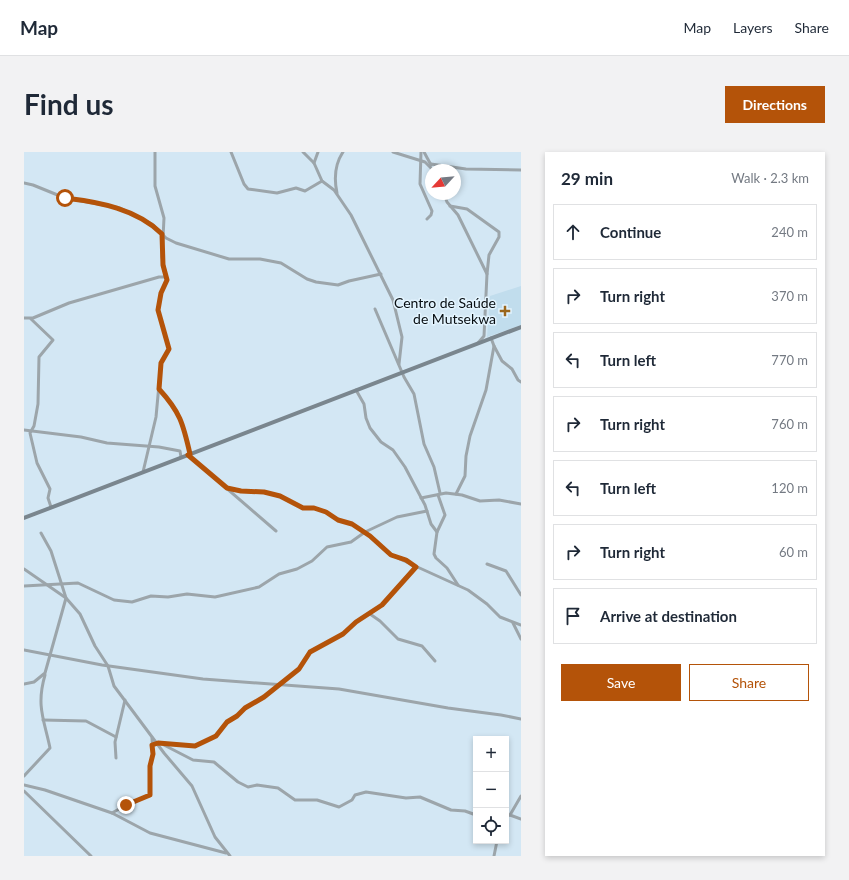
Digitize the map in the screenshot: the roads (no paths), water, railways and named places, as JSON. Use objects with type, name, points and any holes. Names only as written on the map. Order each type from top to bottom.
[{"type":"street","points":[[143,472],[156,417],[161,363],[169,349],[158,310],[161,293],[167,282],[163,265],[162,234],[164,218],[155,184],[155,152]]},
{"type":"street","points":[[231,152],[244,184],[250,190],[277,193],[296,188],[305,191],[322,181]]},
{"type":"street","points":[[303,152],[314,163],[322,181],[337,195],[351,215],[393,300],[402,337],[399,364]]},
{"type":"street","points":[[314,163],[318,152]]},
{"type":"street","points":[[337,195],[335,184],[336,167],[343,152]]},
{"type":"street","points":[[393,152],[421,161],[425,164]]},
{"type":"street","points":[[421,152],[420,184],[432,211],[431,215],[427,219]]},
{"type":"street","points":[[424,152],[431,164]]},
{"type":"street","points":[[461,168],[521,170]]},
{"type":"street","points":[[24,183],[33,185],[65,198],[120,208],[152,224],[162,234],[176,243],[212,255],[230,259],[255,259],[281,263],[307,279],[325,284],[338,285],[350,280],[381,274]]},
{"type":"street","points":[[447,200],[458,215],[487,274]]},
{"type":"street","points":[[450,206],[467,209],[499,232],[499,237],[489,255],[484,336],[478,343]]},
{"type":"street","points":[[24,318],[30,319],[75,302],[166,277]]},
{"type":"street","points":[[375,309],[403,375],[414,394],[424,444],[434,467],[445,515],[437,532],[434,543],[435,556],[447,568],[460,586]]},
{"type":"street","points":[[30,319],[53,340],[39,357],[38,404],[34,426],[30,433],[37,463],[50,489],[48,498],[50,508]]},
{"type":"street","points":[[24,518],[397,374],[403,375],[478,343],[521,327]]},
{"type":"street","points":[[484,336],[490,339],[502,361],[512,369],[518,380],[521,382]]},
{"type":"street","points":[[456,494],[465,476],[466,456],[470,436],[486,390],[494,346]]},
{"type":"street","points":[[159,389],[173,405],[180,417],[189,454],[276,531]]},
{"type":"street","points":[[356,390],[364,404],[366,418],[370,428],[381,442],[396,454],[405,467],[427,511],[431,524],[437,532]]},
{"type":"street","points":[[24,430],[81,437],[107,443],[149,446],[180,451],[181,457]]},
{"type":"street","points":[[227,488],[241,491],[264,492],[280,496],[303,508],[314,508],[326,512],[338,520],[352,524],[365,532],[387,553],[416,567],[422,568],[436,577],[460,586],[483,601],[500,617],[521,625]]},
{"type":"street","points":[[421,498],[439,494],[456,494],[480,501],[499,500],[521,504]]},
{"type":"street","points":[[24,586],[78,583],[114,600],[132,602],[151,596],[168,597],[187,594],[215,597],[258,587],[279,574],[297,569],[312,561],[327,547],[351,542],[365,532],[397,517],[427,511]]},
{"type":"street","points":[[24,776],[49,751],[40,697],[66,598],[51,550],[41,533]]},
{"type":"street","points":[[487,564],[506,571],[521,596]]},
{"type":"street","points":[[152,745],[156,743],[195,746],[216,736],[227,722],[280,685],[299,669],[310,652],[343,634],[356,622],[382,605],[416,567]]},
{"type":"street","points":[[24,569],[66,598],[80,614],[95,646],[108,666],[114,686],[156,743],[192,786],[215,837],[226,853],[230,856]]},
{"type":"street","points":[[370,614],[380,621],[398,639],[422,646],[435,661]]},
{"type":"street","points":[[513,623],[521,639]]},
{"type":"street","points":[[24,650],[108,666],[218,681],[347,690],[521,719]]},
{"type":"street","points":[[24,684],[34,682],[46,673]]},
{"type":"street","points":[[116,758],[116,737],[125,700]]},
{"type":"street","points":[[43,720],[86,721],[116,737]]},
{"type":"street","points":[[112,813],[126,805],[150,795],[150,766],[153,754],[151,736]]},
{"type":"street","points":[[162,744],[193,760],[214,762],[238,782],[248,787],[256,786],[278,788],[289,797],[300,801],[317,800],[339,807],[352,800],[354,795],[366,792],[406,798],[420,797],[451,810],[473,814]]},
{"type":"street","points":[[24,785],[45,790],[112,813],[150,833],[226,853]]},
{"type":"street","points":[[24,791],[91,856]]},
{"type":"street","points":[[521,796],[510,815],[521,819]]},
{"type":"street","points":[[494,856],[496,844]]},
{"type":"place","name":"Centro de Saúde de Mutsekwa","points":[[505,311]]}]
